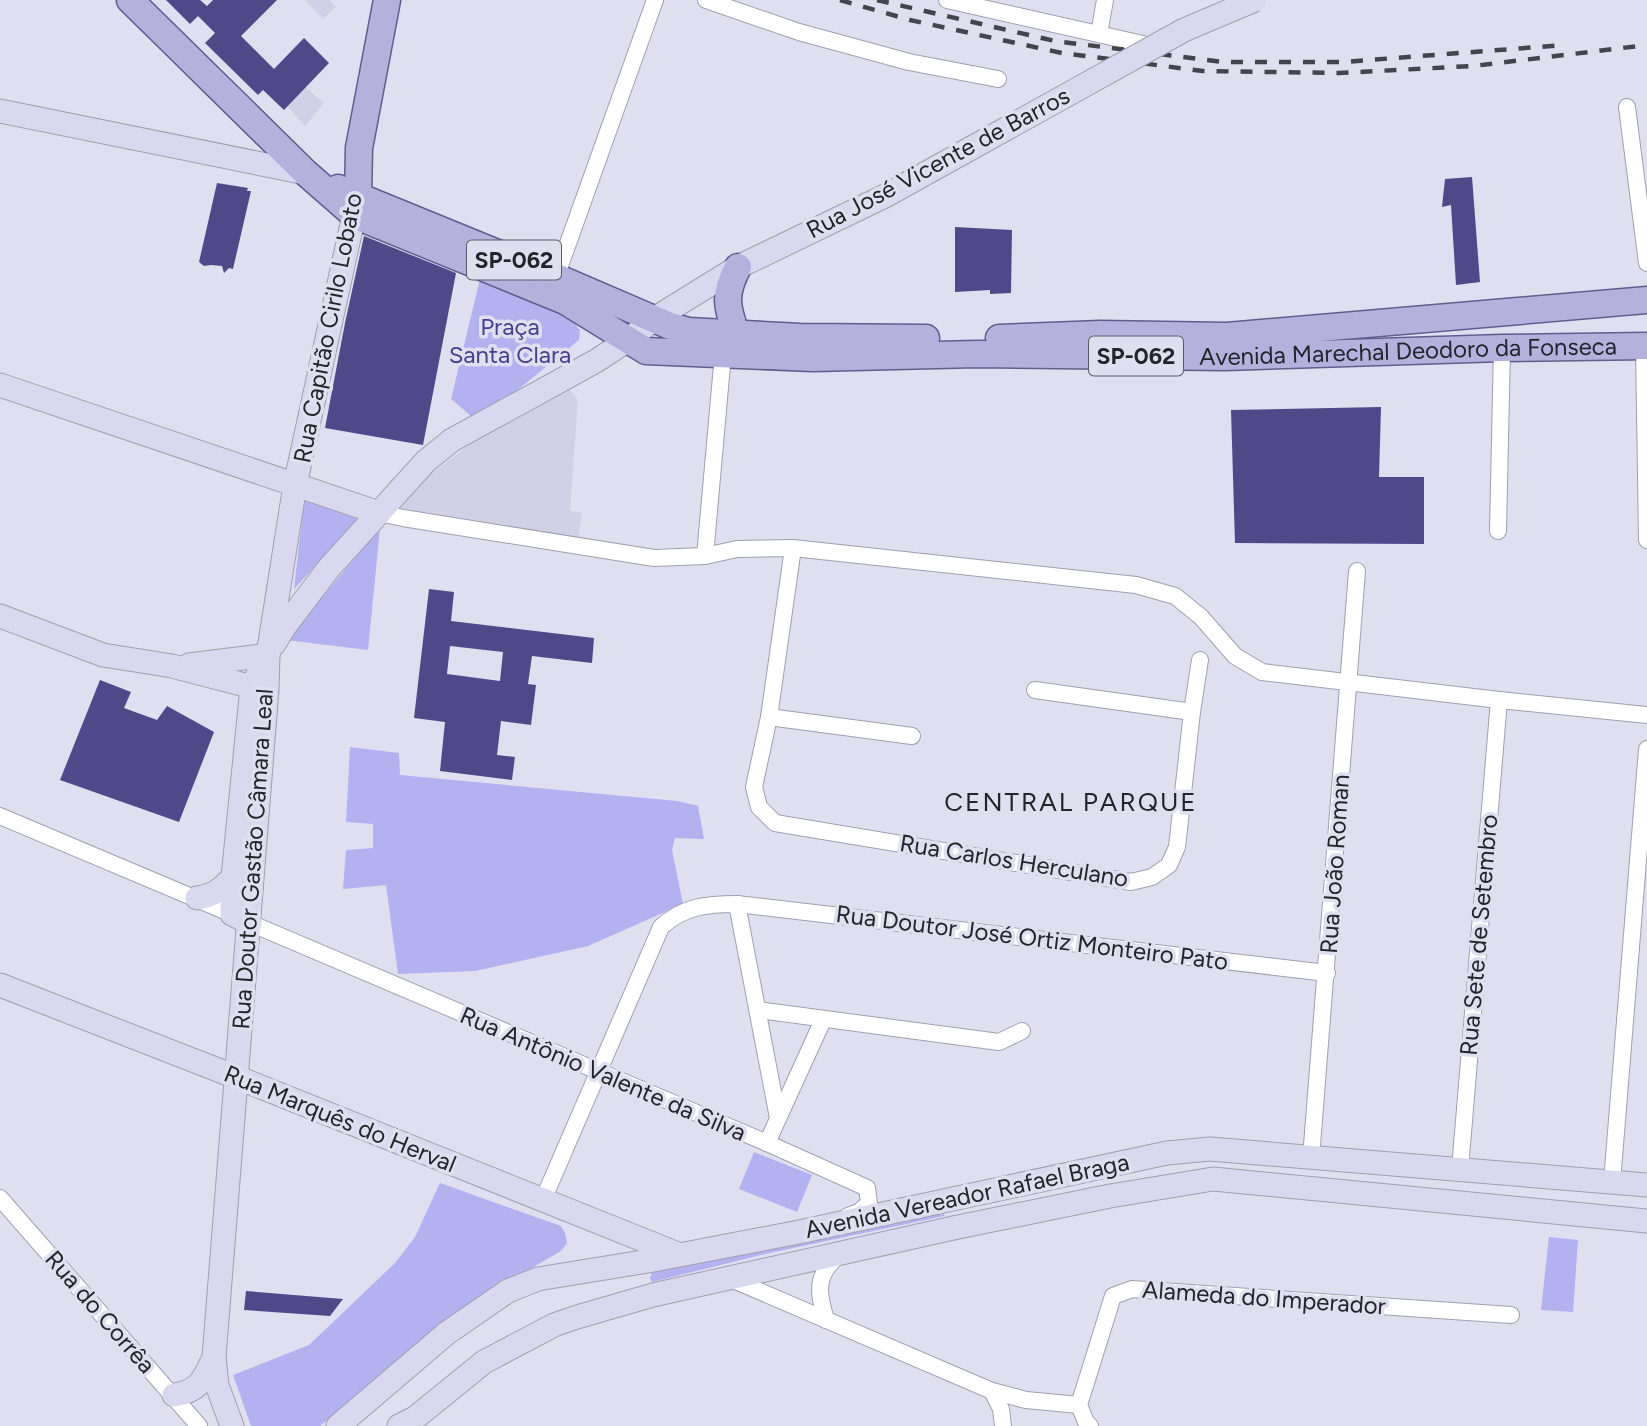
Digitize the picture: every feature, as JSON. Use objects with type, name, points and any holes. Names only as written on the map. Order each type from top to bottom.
[{"type":"main road","name":"SP-062","points":[[130,0],[306,173],[356,206],[565,301],[628,340]]},
{"type":"main road","name":"Rua Capitão Cirilo Lobato","points":[[268,655],[296,485],[356,206],[359,148],[387,0]]},
{"type":"main road","name":"Rua José Vicente de Barros","points":[[268,655],[285,626],[329,568],[426,461],[452,440],[596,361],[654,319],[738,267],[886,196],[1184,30],[1255,0]]},
{"type":"main road","points":[[0,111],[306,173]]},
{"type":"main road","name":"SP-062","points":[[356,206],[556,277],[654,319]]},
{"type":"main road","points":[[729,343],[728,295],[730,282],[738,267]]},
{"type":"main road","name":"Avenida Marechal Deodoro da Fonseca","points":[[628,340],[646,351],[800,337],[971,339],[1100,334],[1227,336],[1647,300]]},
{"type":"main road","points":[[1619,302],[1608,323],[1611,332],[1637,346]]},
{"type":"main road","name":"Avenida Marechal Deodoro da Fonseca","points":[[654,319],[729,343],[813,358],[970,354],[1224,357],[1637,346]]},
{"type":"main road","points":[[1382,352],[1382,331],[1398,322]]},
{"type":"main road","points":[[0,385],[379,513]]},
{"type":"main road","points":[[0,616],[103,655],[172,666],[260,689]]},
{"type":"main road","points":[[172,666],[268,655],[260,689],[233,877],[241,918]]},
{"type":"main road","name":"Rua Doutor Gastão Câmara Leal","points":[[232,1426],[217,1385],[214,1357],[236,1077],[241,918],[260,689]]},
{"type":"main road","points":[[197,898],[216,893],[233,877]]},
{"type":"main road","name":"Rua Marquês do Herval","points":[[0,985],[678,1254]]},
{"type":"main road","name":"Avenida Vereador Rafael Braga","points":[[338,1426],[447,1333],[508,1291],[538,1279],[794,1233],[1167,1153],[1210,1149],[1647,1185]]},
{"type":"main road","points":[[1110,1196],[1103,1184],[1107,1176],[1142,1158]]},
{"type":"main road","points":[[1039,1211],[1075,1193],[1076,1186],[1066,1175]]},
{"type":"main road","name":"Avenida Vereador Rafael Braga","points":[[399,1426],[415,1418],[484,1362],[554,1325],[577,1317],[653,1296],[839,1254],[1110,1196],[1213,1179],[1647,1221]]},
{"type":"main road","points":[[648,1261],[641,1278],[653,1296]]},
{"type":"main road","name":"Rua Doutor Gastão Câmara Leal","points":[[174,1395],[189,1393],[204,1380],[214,1357]]},
{"type":"street","points":[[556,277],[655,0]]},
{"type":"street","points":[[706,0],[799,32],[909,62],[998,79]]},
{"type":"street","points":[[947,0],[1168,49]]},
{"type":"street","points":[[1099,34],[1105,0]]},
{"type":"street","points":[[1627,107],[1647,263]]},
{"type":"street","points":[[705,556],[729,343]]},
{"type":"street","points":[[1637,346],[1647,540]]},
{"type":"street","points":[[1498,531],[1502,348]]},
{"type":"street","points":[[379,513],[654,558],[705,556],[737,549],[793,548],[1136,585],[1175,596],[1201,617],[1235,656],[1262,672],[1647,715]]},
{"type":"street","points":[[793,548],[769,717],[912,736]]},
{"type":"street","name":"Rua João Roman","points":[[1311,1157],[1357,571]]},
{"type":"street","name":"Rua Carlos Herculano","points":[[769,717],[754,787],[759,807],[775,823],[1131,882],[1152,877],[1169,865],[1177,847],[1199,660]]},
{"type":"street","points":[[1035,690],[1192,712]]},
{"type":"street","name":"Rua Sete de Setembro","points":[[1460,1169],[1499,700]]},
{"type":"street","points":[[1612,1182],[1647,749]]},
{"type":"street","name":"Rua Antônio Valente da Silva","points":[[0,816],[197,898],[867,1188],[869,1203],[859,1212],[794,1233]]},
{"type":"street","points":[[737,904],[778,1118]]},
{"type":"street","name":"Rua Doutor José Ortiz Monteiro Pato","points":[[544,1200],[661,927],[679,913],[696,907],[737,904],[1327,973]]},
{"type":"street","points":[[758,1010],[999,1042],[1022,1031]]},
{"type":"street","points":[[766,1143],[823,1020]]},
{"type":"street","name":"Rua do Corrêa","points":[[0,1198],[200,1426]]},
{"type":"street","points":[[826,1320],[820,1286],[824,1272],[839,1254]]},
{"type":"street","points":[[731,1279],[992,1391],[1026,1400],[1079,1405],[1090,1426]]},
{"type":"street","name":"Alameda do Imperador","points":[[1079,1405],[1113,1296],[1132,1289],[1511,1315]]},
{"type":"street","points":[[992,1391],[1001,1409],[1003,1426]]},
{"type":"shaded area","points":[[305,0],[329,0],[336,7],[323,19]]},
{"type":"shaded area","points":[[305,87],[324,103],[305,126],[288,107]]},
{"type":"shaded area","points":[[569,389],[578,400],[570,511],[582,512],[578,543],[396,512],[420,482],[473,442]]},
{"type":"green space","name":"Praça Santa Clara","points":[[480,279],[567,315],[580,330],[579,340],[478,422],[451,399]]},
{"type":"green space","points":[[304,501],[363,514],[294,589]]},
{"type":"green space","points":[[380,528],[368,650],[286,640]]},
{"type":"green space","points":[[350,747],[399,753],[400,775],[677,801],[698,806],[704,839],[675,838],[672,850],[683,904],[588,946],[475,971],[398,974],[386,885],[343,889],[346,850],[373,848],[373,824],[346,822]]},
{"type":"green space","points":[[754,1152],[812,1175],[797,1212],[739,1189]]},
{"type":"green space","points":[[440,1183],[561,1226],[567,1243],[561,1251],[473,1302],[320,1426],[251,1426],[233,1375],[309,1345],[395,1263],[415,1237]]},
{"type":"green space","points":[[945,1210],[944,1216],[765,1254],[652,1282],[650,1278],[652,1273],[801,1237]]},
{"type":"green space","points":[[1549,1237],[1578,1240],[1573,1312],[1541,1310]]},
{"type":"building","points":[[166,0],[200,0],[207,6],[213,0],[277,0],[241,36],[274,69],[304,38],[329,63],[284,110],[263,90],[258,95],[205,43],[215,33],[198,16],[190,24]]},
{"type":"building","points":[[1472,177],[1480,282],[1456,285],[1451,205],[1442,207],[1445,179]]},
{"type":"building","points":[[217,183],[248,188],[247,191],[251,191],[233,269],[229,268],[224,273],[222,266],[204,266],[199,262]]},
{"type":"building","points":[[955,227],[1012,230],[1011,293],[990,294],[990,290],[955,292]]},
{"type":"building","points":[[364,236],[456,273],[423,445],[325,428]]},
{"type":"building","points":[[1381,407],[1379,477],[1424,477],[1424,544],[1235,543],[1231,410]]},
{"type":"building","points":[[429,589],[454,592],[451,621],[594,638],[592,663],[532,656],[528,684],[536,685],[531,725],[501,721],[497,755],[515,757],[512,780],[440,771],[445,722],[414,718]],"holes":[[[450,646],[503,652],[500,681],[447,674]]]},
{"type":"building","points":[[100,680],[131,692],[124,708],[157,720],[167,706],[214,732],[179,822],[60,780]]},
{"type":"building","points":[[246,1291],[343,1299],[330,1316],[244,1310]]},
{"type":"railway","points":[[840,0],[910,20],[1062,53],[1203,71],[1339,73],[1473,66],[1647,45]]},
{"type":"railway","points":[[877,0],[1055,41],[1223,62],[1343,62],[1564,45]]},
{"type":"district","name":"CENTRAL PARQUE","points":[[1071,802]]}]
